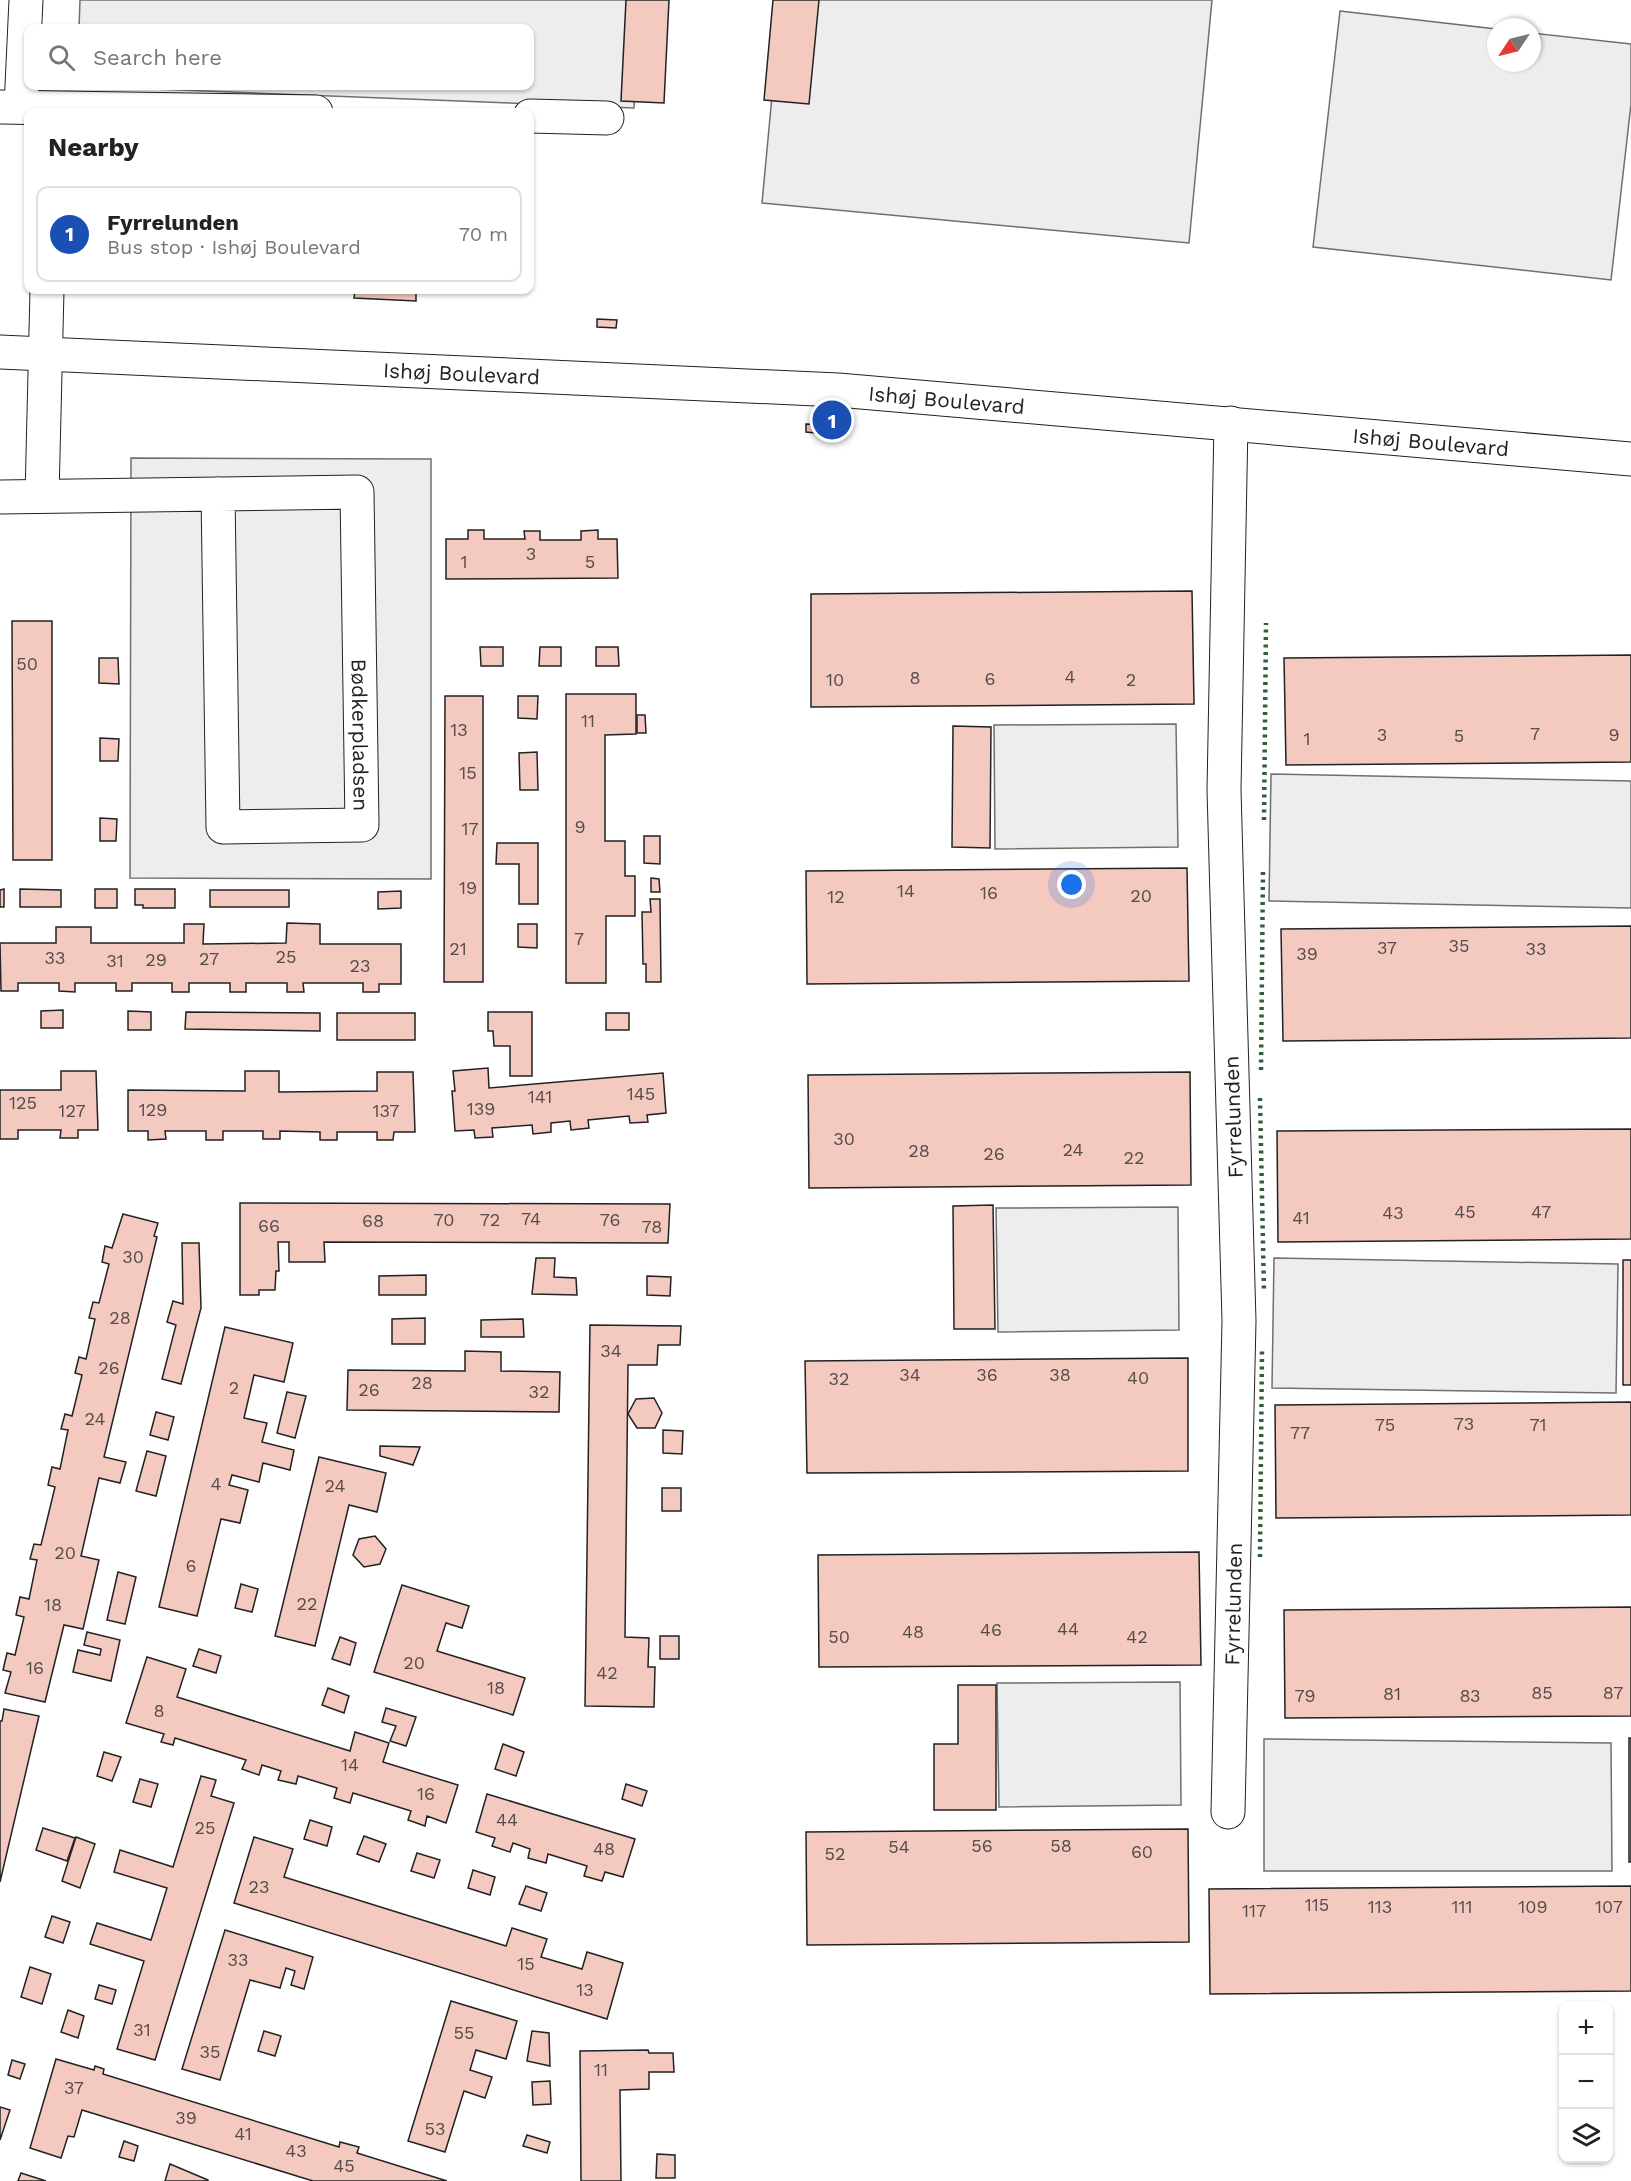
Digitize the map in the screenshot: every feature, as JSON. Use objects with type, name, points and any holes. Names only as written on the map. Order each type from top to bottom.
[{"type":"street","points":[[26,0],[27,24]]},
{"type":"street","points":[[30,90],[31,108]]},
{"type":"street","points":[[534,116],[608,118]]},
{"type":"street","points":[[42,496],[48,294]]},
{"type":"street","name":"Ishøj Boulevard","points":[[0,352],[838,390],[1631,459]]},
{"type":"street","name":"Fyrrelunden","points":[[1228,1812],[1239,1322],[1224,790],[1231,423]]},
{"type":"street","name":"Bødkerpladsen","points":[[0,497],[357,492],[362,825],[223,827],[218,494]]},
{"type":"shaded area","points":[[80,0],[639,0],[634,108],[178,90],[534,90],[534,24],[79,24]]},
{"type":"shaded area","points":[[781,0],[1212,0],[1189,243],[762,203]]},
{"type":"shaded area","points":[[1340,11],[1487,28],[1487,72],[1541,72],[1541,34],[1631,44],[1631,104],[1611,280],[1313,247]]},
{"type":"shaded area","points":[[131,458],[431,459],[431,879],[130,878]]},
{"type":"shaded area","points":[[1176,724],[1178,847],[995,849],[994,725]]},
{"type":"shaded area","points":[[1271,774],[1631,781],[1631,908],[1269,901]]},
{"type":"shaded area","points":[[1178,1207],[1179,1330],[998,1332],[996,1208]]},
{"type":"shaded area","points":[[1274,1258],[1618,1264],[1616,1393],[1272,1388]]},
{"type":"shaded area","points":[[1180,1682],[1181,1805],[999,1807],[997,1683]]},
{"type":"shaded area","points":[[1264,1739],[1611,1743],[1612,1871],[1264,1871]]},
{"type":"building","points":[[626,0],[669,0],[664,103],[621,101]]},
{"type":"building","points":[[773,0],[819,0],[809,104],[764,100]]},
{"type":"building","points":[[354,294],[416,294],[416,301],[354,298]]},
{"type":"building","points":[[597,319],[617,320],[616,328],[597,327]]},
{"type":"building","points":[[806,424],[827,425],[826,434],[806,432]]},
{"type":"building","points":[[468,530],[484,530],[484,539],[525,539],[524,531],[540,531],[540,540],[581,540],[581,531],[598,530],[598,539],[617,539],[618,578],[446,579],[446,539],[468,539]]},
{"type":"building","points":[[1192,591],[1194,704],[811,707],[811,594]]},
{"type":"building","points":[[12,621],[52,621],[52,860],[13,860]]},
{"type":"building","points":[[480,647],[503,647],[503,666],[481,666]]},
{"type":"building","points":[[540,647],[561,647],[561,666],[539,666]]},
{"type":"building","points":[[596,647],[618,647],[619,666],[596,666]]},
{"type":"building","points":[[1631,655],[1631,762],[1286,765],[1284,658]]},
{"type":"building","points":[[99,658],[118,658],[119,684],[99,683]]},
{"type":"building","points":[[566,694],[636,694],[636,734],[605,735],[605,841],[625,841],[625,876],[635,876],[635,916],[606,916],[606,983],[566,983]]},
{"type":"building","points":[[445,696],[483,696],[483,982],[444,982]]},
{"type":"building","points":[[518,696],[538,696],[537,719],[518,718]]},
{"type":"building","points":[[637,715],[645,715],[646,733],[637,733]]},
{"type":"building","points":[[953,726],[991,727],[990,848],[952,847]]},
{"type":"building","points":[[100,738],[119,739],[118,761],[100,761]]},
{"type":"building","points":[[537,752],[538,790],[520,790],[519,753]]},
{"type":"building","points":[[100,818],[117,819],[116,841],[100,841]]},
{"type":"building","points":[[644,836],[660,836],[660,864],[644,863]]},
{"type":"building","points":[[497,843],[538,843],[538,904],[519,904],[519,864],[496,864]]},
{"type":"building","points":[[1187,868],[1189,981],[807,984],[806,871]]},
{"type":"building","points":[[651,878],[659,879],[660,892],[651,892]]},
{"type":"building","points":[[4,889],[4,907],[0,907],[0,890]]},
{"type":"building","points":[[20,889],[61,890],[61,907],[20,907]]},
{"type":"building","points":[[95,889],[117,889],[117,908],[95,908]]},
{"type":"building","points":[[135,889],[175,889],[175,908],[143,908],[143,905],[135,905]]},
{"type":"building","points":[[210,890],[289,890],[289,907],[210,907]]},
{"type":"building","points":[[401,891],[401,908],[378,909],[378,892]]},
{"type":"building","points":[[650,899],[660,899],[661,982],[646,982],[646,964],[643,964],[642,912],[651,912]]},
{"type":"building","points":[[287,923],[320,924],[320,944],[401,944],[401,984],[379,984],[379,992],[363,992],[363,983],[303,983],[304,992],[287,992],[287,983],[246,983],[246,992],[230,992],[230,983],[189,983],[189,992],[172,992],[172,983],[132,983],[132,991],[116,991],[116,983],[75,983],[75,992],[59,991],[59,983],[18,983],[18,991],[1,991],[0,943],[56,943],[56,927],[91,927],[91,943],[184,943],[184,924],[204,924],[203,944],[286,943]]},
{"type":"building","points":[[518,924],[537,924],[537,948],[518,947]]},
{"type":"building","points":[[1631,926],[1631,1038],[1283,1041],[1281,929]]},
{"type":"building","points":[[63,1010],[63,1028],[41,1028],[41,1011]]},
{"type":"building","points":[[128,1011],[151,1012],[151,1030],[128,1030]]},
{"type":"building","points":[[186,1012],[320,1013],[320,1031],[185,1029]]},
{"type":"building","points":[[488,1012],[532,1012],[532,1076],[510,1076],[510,1046],[494,1046],[493,1031],[488,1031]]},
{"type":"building","points":[[337,1013],[415,1013],[415,1040],[337,1040]]},
{"type":"building","points":[[606,1013],[629,1013],[629,1030],[606,1030]]},
{"type":"building","points":[[488,1068],[489,1088],[663,1073],[666,1113],[647,1115],[648,1122],[630,1123],[629,1116],[588,1120],[589,1128],[571,1130],[570,1121],[551,1123],[551,1132],[533,1134],[532,1125],[492,1128],[493,1137],[475,1138],[474,1130],[455,1131],[453,1071]]},
{"type":"building","points":[[61,1071],[96,1071],[98,1130],[78,1130],[78,1138],[60,1138],[61,1130],[18,1130],[18,1139],[0,1139],[0,1090],[61,1090]]},
{"type":"building","points":[[245,1071],[279,1071],[279,1092],[377,1091],[377,1072],[413,1072],[415,1132],[394,1132],[393,1140],[377,1140],[377,1132],[337,1132],[337,1140],[320,1140],[320,1132],[280,1131],[280,1139],[263,1139],[263,1131],[223,1131],[223,1140],[206,1140],[206,1131],[165,1131],[166,1139],[148,1140],[148,1131],[128,1131],[128,1090],[245,1091]]},
{"type":"building","points":[[1190,1072],[1191,1185],[809,1188],[808,1075]]},
{"type":"building","points":[[1631,1129],[1631,1239],[1278,1242],[1277,1131]]},
{"type":"building","points":[[240,1203],[670,1204],[668,1243],[324,1242],[325,1262],[289,1262],[289,1242],[278,1242],[279,1271],[276,1271],[275,1290],[259,1290],[259,1295],[240,1295]]},
{"type":"building","points":[[993,1205],[995,1329],[954,1329],[953,1206]]},
{"type":"building","points":[[123,1214],[158,1223],[154,1236],[157,1237],[104,1457],[126,1462],[120,1483],[99,1478],[81,1556],[99,1560],[83,1629],[64,1625],[45,1702],[5,1693],[11,1672],[3,1670],[7,1653],[15,1655],[24,1617],[16,1615],[20,1597],[29,1599],[37,1560],[30,1559],[34,1544],[41,1545],[55,1487],[48,1485],[52,1467],[60,1469],[68,1430],[61,1429],[65,1414],[72,1416],[82,1375],[75,1373],[79,1357],[86,1359],[95,1319],[89,1318],[93,1302],[99,1303],[109,1264],[102,1262],[105,1246],[112,1248]]},
{"type":"building","points":[[182,1243],[199,1243],[201,1308],[181,1384],[162,1379],[176,1325],[167,1322],[173,1301],[183,1304]]},
{"type":"building","points":[[536,1258],[555,1258],[554,1277],[576,1278],[577,1295],[532,1294]]},
{"type":"building","points":[[1623,1260],[1631,1260],[1631,1385],[1623,1385]]},
{"type":"building","points":[[426,1275],[426,1295],[379,1295],[379,1276]]},
{"type":"building","points":[[647,1276],[671,1277],[670,1296],[647,1295]]},
{"type":"building","points":[[425,1318],[425,1344],[392,1344],[392,1319]]},
{"type":"building","points":[[523,1319],[524,1337],[481,1337],[481,1320]]},
{"type":"building","points":[[590,1325],[681,1326],[680,1345],[658,1345],[657,1365],[628,1365],[625,1637],[649,1638],[648,1667],[655,1667],[654,1707],[585,1706]]},
{"type":"building","points":[[225,1327],[293,1343],[284,1382],[254,1375],[244,1418],[267,1423],[262,1442],[294,1450],[290,1470],[263,1463],[259,1482],[232,1475],[229,1485],[248,1490],[240,1523],[221,1519],[197,1616],[159,1607]]},
{"type":"building","points":[[465,1351],[501,1352],[501,1371],[560,1372],[559,1412],[347,1410],[348,1370],[465,1371]]},
{"type":"building","points":[[1188,1358],[1188,1471],[807,1473],[805,1361]]},
{"type":"building","points":[[287,1392],[306,1396],[295,1438],[277,1433]]},
{"type":"building","points":[[654,1398],[662,1413],[655,1428],[637,1428],[628,1414],[636,1399]]},
{"type":"building","points":[[1631,1402],[1631,1515],[1276,1518],[1275,1405]]},
{"type":"building","points":[[156,1412],[174,1417],[168,1440],[150,1435]]},
{"type":"building","points":[[663,1430],[683,1431],[682,1454],[663,1453]]},
{"type":"building","points":[[380,1446],[420,1447],[413,1465],[380,1456]]},
{"type":"building","points":[[147,1451],[166,1456],[156,1496],[136,1491]]},
{"type":"building","points":[[319,1457],[386,1473],[377,1512],[349,1505],[315,1646],[275,1636]]},
{"type":"building","points":[[662,1488],[681,1488],[681,1511],[662,1511]]},
{"type":"building","points":[[375,1536],[386,1549],[380,1564],[364,1567],[353,1555],[359,1539]]},
{"type":"building","points":[[1199,1552],[1201,1665],[819,1667],[818,1555]]},
{"type":"building","points":[[118,1572],[136,1577],[125,1624],[107,1620]]},
{"type":"building","points":[[241,1584],[258,1589],[252,1612],[235,1608]]},
{"type":"building","points":[[402,1585],[469,1606],[462,1628],[446,1623],[437,1651],[525,1678],[513,1715],[374,1672]]},
{"type":"building","points":[[1631,1607],[1631,1716],[1285,1718],[1284,1610]]},
{"type":"building","points":[[87,1632],[120,1640],[111,1681],[73,1672],[78,1650],[100,1655],[101,1649],[84,1645]]},
{"type":"building","points":[[660,1636],[679,1636],[679,1659],[660,1659]]},
{"type":"building","points":[[340,1637],[356,1643],[350,1665],[332,1659]]},
{"type":"building","points":[[199,1649],[221,1656],[216,1673],[193,1666]]},
{"type":"building","points":[[147,1657],[186,1669],[177,1697],[350,1751],[355,1732],[389,1743],[383,1762],[458,1785],[446,1823],[427,1816],[425,1826],[408,1820],[411,1811],[353,1793],[350,1803],[334,1798],[337,1788],[298,1776],[296,1784],[278,1780],[281,1771],[262,1765],[259,1775],[242,1769],[246,1760],[175,1738],[173,1745],[161,1742],[164,1734],[126,1723]]},
{"type":"building","points":[[958,1685],[996,1685],[996,1810],[934,1810],[934,1744],[958,1744]]},
{"type":"building","points":[[328,1688],[349,1696],[344,1713],[322,1705]]},
{"type":"building","points":[[386,1708],[416,1717],[406,1746],[390,1741],[396,1726],[382,1722]]},
{"type":"building","points":[[4,1709],[39,1716],[0,1882],[0,1721],[2,1721]]},
{"type":"building","points":[[1629,1738],[1631,1738],[1631,1862],[1629,1862]]},
{"type":"building","points":[[503,1744],[524,1752],[516,1776],[495,1769]]},
{"type":"building","points":[[104,1752],[121,1757],[112,1781],[97,1776]]},
{"type":"building","points":[[201,1776],[216,1780],[211,1796],[234,1803],[155,2060],[117,2049],[144,1961],[90,1944],[97,1923],[151,1940],[167,1888],[114,1872],[120,1850],[173,1867]]},
{"type":"building","points":[[140,1779],[158,1784],[151,1807],[133,1802]]},
{"type":"building","points":[[626,1784],[647,1791],[642,1806],[622,1799]]},
{"type":"building","points":[[487,1794],[635,1839],[623,1877],[605,1872],[602,1881],[584,1876],[587,1866],[548,1854],[546,1863],[528,1858],[530,1849],[513,1843],[510,1852],[492,1846],[495,1838],[476,1832]]},
{"type":"building","points":[[310,1820],[332,1827],[327,1846],[304,1839]]},
{"type":"building","points":[[43,1828],[75,1838],[67,1861],[36,1850]]},
{"type":"building","points":[[1188,1829],[1189,1942],[807,1945],[806,1832]]},
{"type":"building","points":[[364,1836],[386,1844],[379,1862],[357,1854]]},
{"type":"building","points":[[76,1837],[95,1844],[80,1888],[62,1881]]},
{"type":"building","points":[[254,1837],[293,1849],[284,1877],[506,1946],[512,1928],[547,1939],[541,1957],[582,1969],[587,1952],[623,1963],[607,2019],[234,1903]]},
{"type":"building","points":[[417,1853],[440,1860],[434,1878],[411,1871]]},
{"type":"building","points":[[473,1870],[495,1877],[490,1895],[468,1888]]},
{"type":"building","points":[[526,1886],[547,1893],[541,1911],[519,1904]]},
{"type":"building","points":[[1631,1886],[1631,1991],[1210,1994],[1209,1889]]},
{"type":"building","points":[[52,1916],[70,1922],[63,1943],[45,1937]]},
{"type":"building","points":[[225,1930],[313,1957],[304,1989],[291,1985],[295,1971],[286,1968],[280,1988],[250,1980],[220,2080],[182,2069]]},
{"type":"building","points":[[30,1967],[51,1974],[42,2004],[21,1997]]},
{"type":"building","points":[[99,1985],[116,1990],[112,2004],[95,1999]]},
{"type":"building","points":[[451,2001],[517,2021],[506,2059],[476,2050],[470,2070],[492,2077],[485,2098],[464,2091],[445,2152],[408,2141]]},
{"type":"building","points":[[68,2010],[84,2016],[78,2038],[61,2032]]},
{"type":"building","points":[[264,2031],[281,2036],[275,2056],[258,2051]]},
{"type":"building","points":[[532,2031],[549,2033],[550,2066],[527,2061]]},
{"type":"building","points":[[648,2050],[649,2053],[673,2053],[674,2072],[649,2072],[649,2089],[620,2090],[621,2181],[581,2181],[580,2051]]},
{"type":"building","points":[[56,2059],[94,2070],[95,2066],[104,2069],[103,2074],[339,2147],[340,2142],[359,2147],[357,2153],[447,2181],[313,2181],[82,2110],[74,2137],[68,2136],[61,2158],[30,2148]]},
{"type":"building","points":[[12,2060],[25,2064],[20,2079],[8,2075]]},
{"type":"building","points":[[550,2081],[551,2104],[533,2105],[532,2082]]},
{"type":"building","points":[[0,2107],[10,2110],[0,2140]]},
{"type":"building","points":[[527,2135],[550,2142],[547,2153],[523,2146]]},
{"type":"building","points":[[124,2141],[138,2146],[134,2161],[119,2157]]},
{"type":"building","points":[[657,2154],[675,2155],[675,2178],[656,2178]]},
{"type":"building","points":[[170,2164],[208,2180],[208,2181],[165,2181]]},
{"type":"building","points":[[21,2173],[46,2181],[18,2181]]},
{"type":"hedge","points":[[1264,820],[1266,623]]},
{"type":"hedge","points":[[1261,1070],[1263,869]]},
{"type":"hedge","points":[[1260,1098],[1264,1292]]},
{"type":"hedge","points":[[1260,1557],[1262,1349]]},
{"type":"place","name":"Fyrrelunden","points":[[832,420]]}]
